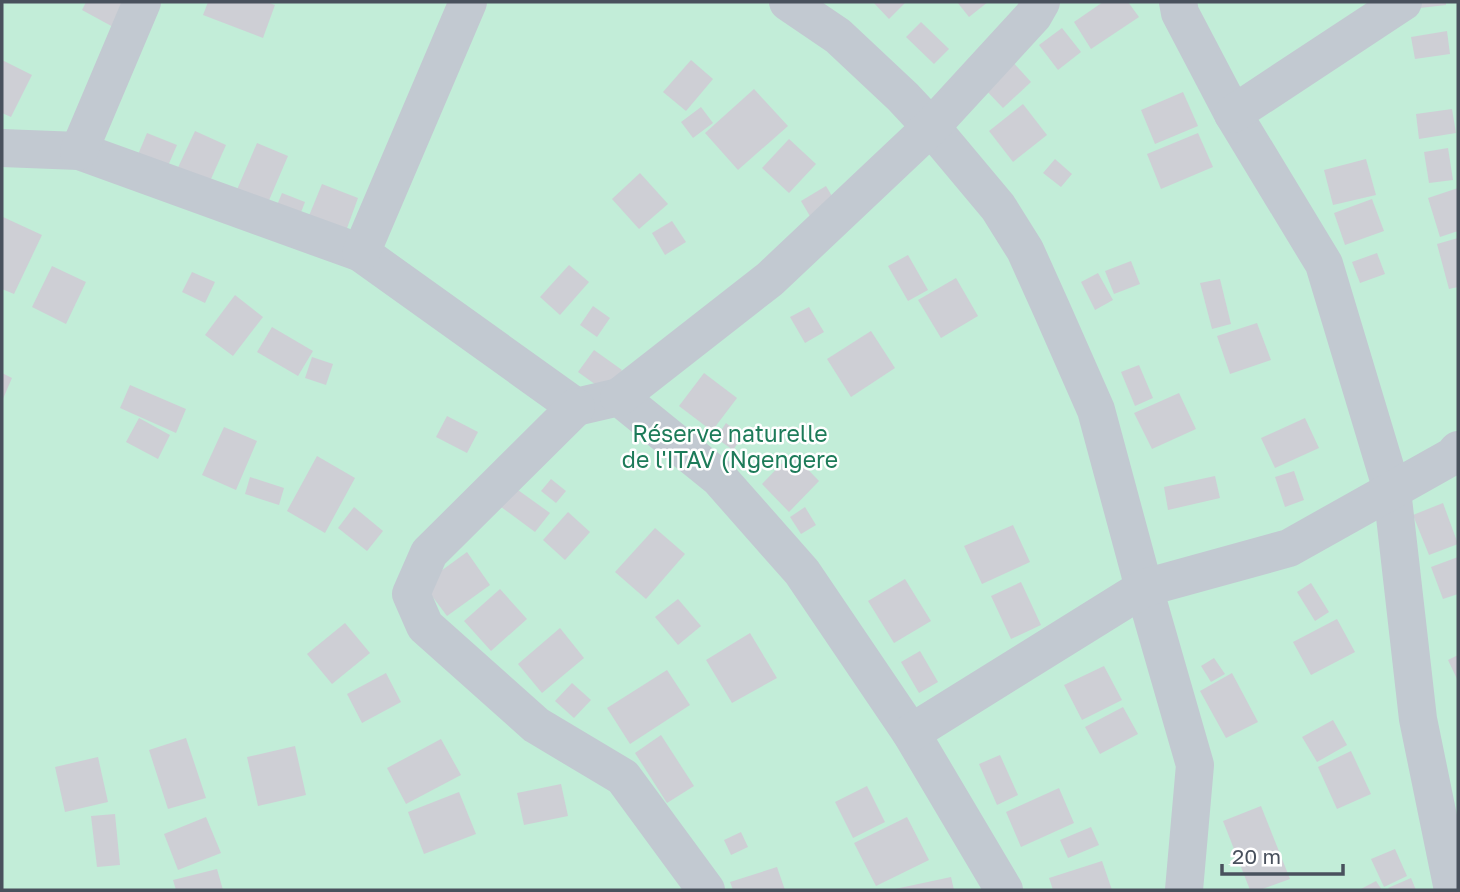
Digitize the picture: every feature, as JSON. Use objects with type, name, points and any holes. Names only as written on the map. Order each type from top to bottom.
[{"type":"street","points":[[79,150],[142,2]]},
{"type":"street","points":[[361,253],[468,2]]},
{"type":"street","points":[[788,2],[838,36],[903,97],[998,207],[1025,250],[1096,410],[1195,765],[1184,890]]},
{"type":"street","points":[[706,890],[623,777],[536,725],[425,626],[411,594],[429,553],[576,407],[619,397],[771,279],[931,127],[1033,16],[1041,2]]},
{"type":"street","points":[[1178,2],[1180,13],[1233,114],[1324,264],[1392,490],[1418,719],[1453,890]]},
{"type":"street","points":[[1233,114],[1403,2]]},
{"type":"street","points":[[2,148],[79,150],[361,253],[576,407]]},
{"type":"street","points":[[619,397],[719,478],[802,572],[911,733],[1004,890]]},
{"type":"street","points":[[911,733],[1144,588],[1289,548],[1452,456],[1458,450]]},
{"type":"green space","name":"Réserve naturelle de l'ITAV (Ngengere","points":[[2,2],[1458,2],[1458,890],[2,890]]},
{"type":"building","points":[[86,2],[129,2],[115,28],[82,10]]},
{"type":"building","points":[[208,2],[267,2],[275,5],[263,38],[203,15]]},
{"type":"building","points":[[873,2],[906,2],[889,19]]},
{"type":"building","points":[[957,2],[988,2],[969,17]]},
{"type":"building","points":[[1103,2],[1128,2],[1139,17],[1091,49],[1074,22]]},
{"type":"building","points":[[1393,2],[1446,2],[1446,5],[1394,11]]},
{"type":"building","points":[[921,22],[949,49],[934,64],[906,37]]},
{"type":"building","points":[[1062,28],[1081,52],[1058,70],[1039,45]]},
{"type":"building","points":[[1447,31],[1450,54],[1415,59],[1411,37]]},
{"type":"building","points":[[1010,59],[1031,82],[1003,108],[981,85]]},
{"type":"building","points":[[2,60],[32,75],[11,117],[2,113]]},
{"type":"building","points":[[691,60],[713,79],[686,111],[663,92]]},
{"type":"building","points":[[754,89],[788,126],[738,170],[705,133]]},
{"type":"building","points":[[1183,92],[1198,126],[1155,144],[1141,110]]},
{"type":"building","points":[[1023,104],[1047,135],[1013,162],[989,131]]},
{"type":"building","points":[[701,107],[713,123],[693,138],[681,122]]},
{"type":"building","points":[[1452,109],[1456,133],[1419,139],[1416,114]]},
{"type":"building","points":[[195,131],[226,145],[207,188],[175,174]]},
{"type":"building","points":[[147,133],[177,145],[167,168],[137,157]]},
{"type":"building","points":[[1198,133],[1213,167],[1161,189],[1147,154]]},
{"type":"building","points":[[789,139],[816,164],[789,193],[762,168]]},
{"type":"building","points":[[257,143],[288,156],[267,205],[236,192]]},
{"type":"building","points":[[1448,148],[1453,180],[1429,183],[1424,152]]},
{"type":"building","points":[[1055,159],[1072,174],[1061,187],[1043,173]]},
{"type":"building","points":[[1366,159],[1376,195],[1333,205],[1324,170]]},
{"type":"building","points":[[640,173],[668,204],[639,229],[612,199]]},
{"type":"building","points":[[322,184],[358,198],[342,242],[304,228]]},
{"type":"building","points":[[826,186],[839,208],[814,223],[801,201]]},
{"type":"building","points":[[1458,188],[1458,231],[1440,237],[1428,198]]},
{"type":"building","points":[[282,193],[305,202],[298,220],[275,210]]},
{"type":"building","points":[[1372,199],[1384,231],[1345,245],[1334,213]]},
{"type":"building","points":[[3,217],[42,235],[14,294],[2,289]]},
{"type":"building","points":[[672,221],[686,242],[665,255],[652,233]]},
{"type":"building","points":[[1458,238],[1458,287],[1449,289],[1437,244]]},
{"type":"building","points":[[1377,253],[1385,274],[1360,283],[1352,262]]},
{"type":"building","points":[[908,255],[928,290],[908,301],[888,266]]},
{"type":"building","points":[[1131,261],[1140,284],[1114,294],[1105,271]]},
{"type":"building","points":[[569,265],[589,282],[560,315],[540,297]]},
{"type":"building","points":[[52,266],[86,282],[66,324],[32,307]]},
{"type":"building","points":[[192,272],[215,282],[205,303],[182,292]]},
{"type":"building","points":[[1098,273],[1113,300],[1095,310],[1081,282]]},
{"type":"building","points":[[956,278],[978,316],[941,338],[918,300]]},
{"type":"building","points":[[1220,279],[1231,324],[1212,329],[1200,283]]},
{"type":"building","points":[[235,295],[263,317],[233,356],[205,335]]},
{"type":"building","points":[[593,306],[610,318],[597,337],[580,325]]},
{"type":"building","points":[[809,307],[824,332],[805,343],[790,317]]},
{"type":"building","points":[[1257,323],[1271,360],[1230,374],[1217,336]]},
{"type":"building","points":[[272,327],[313,351],[298,376],[257,352]]},
{"type":"building","points":[[871,331],[895,368],[851,397],[827,359]]},
{"type":"building","points":[[594,350],[622,370],[606,392],[578,372]]},
{"type":"building","points":[[312,357],[333,364],[326,385],[305,378]]},
{"type":"building","points":[[1139,365],[1153,398],[1135,406],[1121,372]]},
{"type":"building","points":[[2,373],[12,378],[2,401]]},
{"type":"building","points":[[704,373],[737,398],[712,431],[679,406]]},
{"type":"building","points":[[130,385],[186,409],[176,433],[120,408]]},
{"type":"building","points":[[1179,393],[1196,429],[1152,449],[1134,413]]},
{"type":"building","points":[[447,416],[478,432],[467,453],[436,437]]},
{"type":"building","points":[[139,418],[170,435],[158,459],[126,442]]},
{"type":"building","points":[[1305,418],[1319,448],[1275,468],[1261,438]]},
{"type":"building","points":[[726,423],[743,436],[733,450],[716,438]]},
{"type":"building","points":[[224,427],[257,441],[236,490],[202,475]]},
{"type":"building","points":[[792,453],[819,481],[789,512],[762,484]]},
{"type":"building","points":[[317,456],[355,478],[325,533],[287,511]]},
{"type":"building","points":[[1294,471],[1304,500],[1285,507],[1275,477]]},
{"type":"building","points":[[1215,476],[1220,498],[1168,510],[1164,487]]},
{"type":"building","points":[[250,477],[284,488],[279,505],[245,494]]},
{"type":"building","points":[[551,479],[566,491],[556,503],[541,491]]},
{"type":"building","points":[[511,485],[550,513],[535,532],[497,504]]},
{"type":"building","points":[[1443,503],[1458,544],[1429,555],[1413,515]]},
{"type":"building","points":[[354,507],[383,531],[367,551],[338,528]]},
{"type":"building","points":[[805,507],[816,525],[801,534],[790,517]]},
{"type":"building","points":[[568,512],[590,532],[565,560],[543,540]]},
{"type":"building","points":[[1013,525],[1030,562],[982,584],[964,546]]},
{"type":"building","points":[[655,528],[685,554],[646,599],[615,572]]},
{"type":"building","points":[[467,552],[490,585],[447,616],[423,584]]},
{"type":"building","points":[[1458,557],[1458,594],[1443,599],[1431,567]]},
{"type":"building","points":[[905,579],[931,621],[894,643],[868,601]]},
{"type":"building","points":[[1021,582],[1041,625],[1011,639],[991,596]]},
{"type":"building","points":[[1311,583],[1329,612],[1315,621],[1297,592]]},
{"type":"building","points":[[500,589],[527,619],[491,651],[464,621]]},
{"type":"building","points":[[678,599],[701,626],[678,645],[655,617]]},
{"type":"building","points":[[1337,619],[1355,652],[1311,675],[1293,642]]},
{"type":"building","points":[[345,623],[370,653],[332,684],[307,654]]},
{"type":"building","points":[[560,628],[584,658],[542,693],[518,664]]},
{"type":"building","points":[[750,633],[777,678],[732,703],[706,660]]},
{"type":"building","points":[[920,651],[938,682],[919,693],[901,662]]},
{"type":"building","points":[[1458,655],[1458,681],[1448,660]]},
{"type":"building","points":[[1214,658],[1225,674],[1211,682],[1201,666]]},
{"type":"building","points":[[1104,666],[1122,700],[1082,720],[1064,685]]},
{"type":"building","points":[[667,670],[690,705],[630,744],[607,708]]},
{"type":"building","points":[[386,673],[401,702],[362,723],[347,694]]},
{"type":"building","points":[[1232,673],[1258,722],[1226,738],[1200,691]]},
{"type":"building","points":[[572,683],[591,700],[574,718],[555,701]]},
{"type":"building","points":[[1123,707],[1138,734],[1100,754],[1085,727]]},
{"type":"building","points":[[1333,720],[1347,745],[1317,762],[1302,737]]},
{"type":"building","points":[[661,735],[694,786],[667,803],[635,753]]},
{"type":"building","points":[[186,738],[206,798],[168,809],[149,750]]},
{"type":"building","points":[[441,739],[461,775],[406,804],[387,768]]},
{"type":"building","points":[[295,746],[306,795],[258,806],[247,757]]},
{"type":"building","points":[[1351,751],[1371,794],[1337,809],[1318,767]]},
{"type":"building","points":[[1000,755],[1018,795],[997,805],[979,764]]},
{"type":"building","points":[[98,757],[108,802],[65,812],[55,767]]},
{"type":"building","points":[[561,784],[568,816],[524,825],[517,793]]},
{"type":"building","points":[[867,786],[885,822],[853,838],[835,802]]},
{"type":"building","points":[[1059,788],[1074,823],[1021,847],[1006,812]]},
{"type":"building","points":[[459,792],[476,834],[424,854],[408,812]]},
{"type":"building","points":[[1261,806],[1290,879],[1260,890],[1250,890],[1223,821]]},
{"type":"building","points":[[115,814],[120,865],[97,867],[91,816]]},
{"type":"building","points":[[206,817],[221,853],[178,870],[164,834]]},
{"type":"building","points":[[907,817],[929,860],[876,886],[854,843]]},
{"type":"building","points":[[1091,827],[1099,845],[1068,858],[1060,840]]},
{"type":"building","points":[[741,832],[748,847],[731,855],[724,840]]},
{"type":"building","points":[[1395,849],[1407,876],[1384,887],[1371,859]]},
{"type":"building","points":[[1102,861],[1112,890],[1053,890],[1049,878]]},
{"type":"building","points":[[777,867],[785,890],[733,890],[730,882]]},
{"type":"building","points":[[217,869],[223,890],[176,890],[173,880]]},
{"type":"building","points":[[951,877],[954,890],[895,890],[895,889]]},
{"type":"building","points":[[1411,878],[1416,890],[1388,888]]},
{"type":"building","points":[[1376,881],[1382,890],[1359,890]]}]
